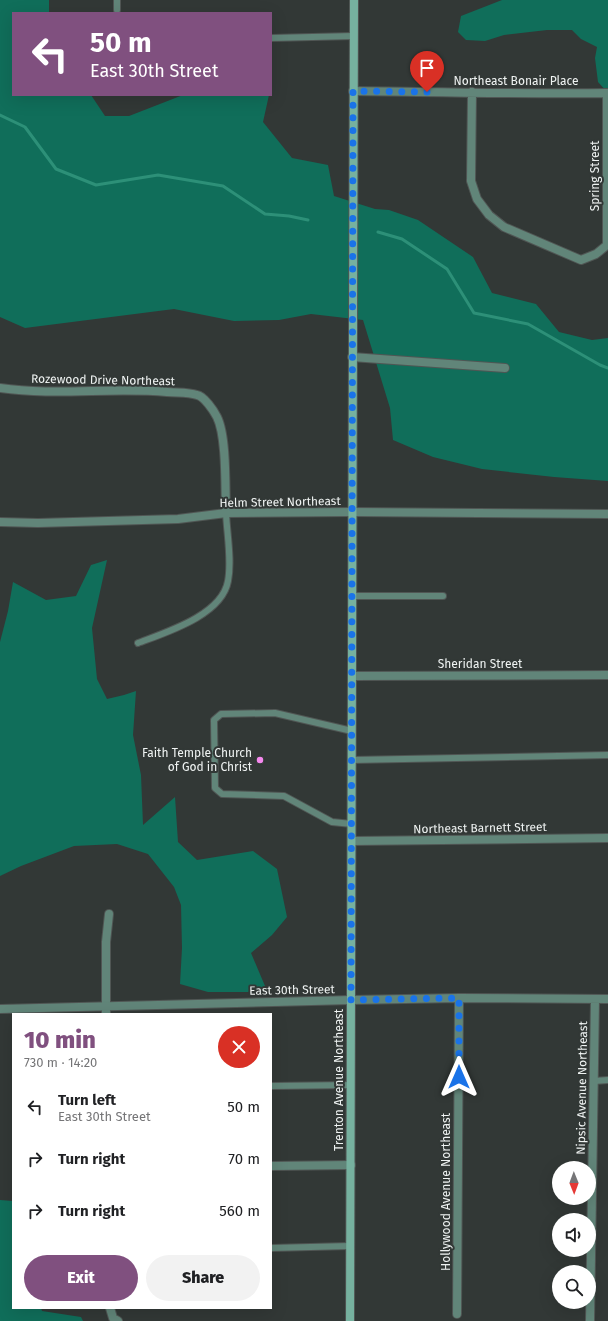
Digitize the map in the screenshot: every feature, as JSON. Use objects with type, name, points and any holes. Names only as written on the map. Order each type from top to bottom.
[{"type":"main road","name":"Trenton Avenue Northeast","points":[[350,1321],[354,0]]},
{"type":"street","name":"Northeast Bonair Place","points":[[353,91],[523,94],[607,92]]},
{"type":"street","name":"Spring Street","points":[[472,92],[471,181],[477,199],[489,215],[504,226],[581,260],[596,254],[607,245],[607,92]]},
{"type":"street","points":[[352,357],[505,368]]},
{"type":"street","name":"Rozewood Drive Northeast","points":[[0,388],[37,391],[151,390],[199,395],[210,406],[218,418],[223,441],[226,513]]},
{"type":"street","name":"Helm Street Northeast","points":[[0,522],[178,519],[226,513],[352,512],[608,514]]},
{"type":"street","name":"Sheridan Street","points":[[352,676],[608,675]]},
{"type":"street","name":"Northeast Barnett Street","points":[[352,841],[608,838]]},
{"type":"street","points":[[106,1010],[106,942],[109,914]]},
{"type":"street","name":"East 30th Street","points":[[0,1009],[106,1010],[351,1000],[459,998],[608,999]]},
{"type":"street","name":"Hollywood Avenue Northeast","points":[[457,1314],[459,998]]},
{"type":"street","name":"Nipsic Avenue Northeast","points":[[590,1321],[595,999]]},
{"type":"street","points":[[272,1166],[351,1165]]},
{"type":"street","points":[[111,1309],[116,1319]]},
{"type":"lane","points":[[117,0],[117,10]]},
{"type":"lane","points":[[272,38],[354,36]]},
{"type":"lane","points":[[138,644],[178,627],[205,613],[224,594],[229,572],[226,513]]},
{"type":"lane","points":[[352,596],[443,596]]},
{"type":"lane","points":[[352,731],[275,713],[221,714],[214,720],[215,788],[222,794],[284,796],[332,822],[352,824]]},
{"type":"lane","points":[[352,760],[608,755]]},
{"type":"lane","points":[[594,1081],[608,1080]]},
{"type":"lane","points":[[272,1086],[351,1085]]},
{"type":"lane","points":[[272,1248],[350,1246]]},
{"type":"green space","points":[[0,0],[49,0],[49,12],[12,12],[12,96],[92,96],[105,116],[129,116],[180,96],[269,96],[263,122],[292,158],[328,165],[334,196],[375,209],[389,210],[418,220],[473,257],[492,293],[536,304],[559,332],[592,340],[608,338],[608,481],[482,469],[433,457],[393,440],[390,408],[363,320],[311,314],[279,320],[234,321],[174,309],[25,328],[0,317]]},
{"type":"green space","points":[[502,0],[608,0],[608,93],[598,82],[595,58],[597,47],[581,39],[572,30],[547,30],[504,35],[485,41],[466,40],[458,32],[461,16]]},
{"type":"green space","points":[[107,560],[92,628],[97,679],[107,699],[136,691],[133,735],[141,775],[143,825],[175,797],[178,842],[197,860],[253,851],[277,869],[287,917],[272,935],[251,953],[265,986],[248,992],[208,992],[180,984],[182,948],[181,905],[174,887],[148,854],[117,844],[74,846],[21,866],[0,876],[0,642],[8,611],[13,582],[46,600],[76,596],[91,565]]},
{"type":"green space","points":[[0,1200],[12,1201],[12,1309],[41,1309],[42,1311],[81,1317],[83,1321],[0,1321]]},
{"type":"waterway","points":[[0,115],[25,127],[56,169],[96,185],[158,175],[223,186],[265,214],[289,216],[308,220]]},
{"type":"waterway","points":[[378,232],[402,239],[447,269],[474,313],[528,324],[600,365],[608,368]]},
{"type":"place","name":"Faith Temple Church of God in Christ","points":[[260,760]]},
{"type":"route","points":[[427,92],[353,91],[351,1000],[459,998],[459,1077]]}]
